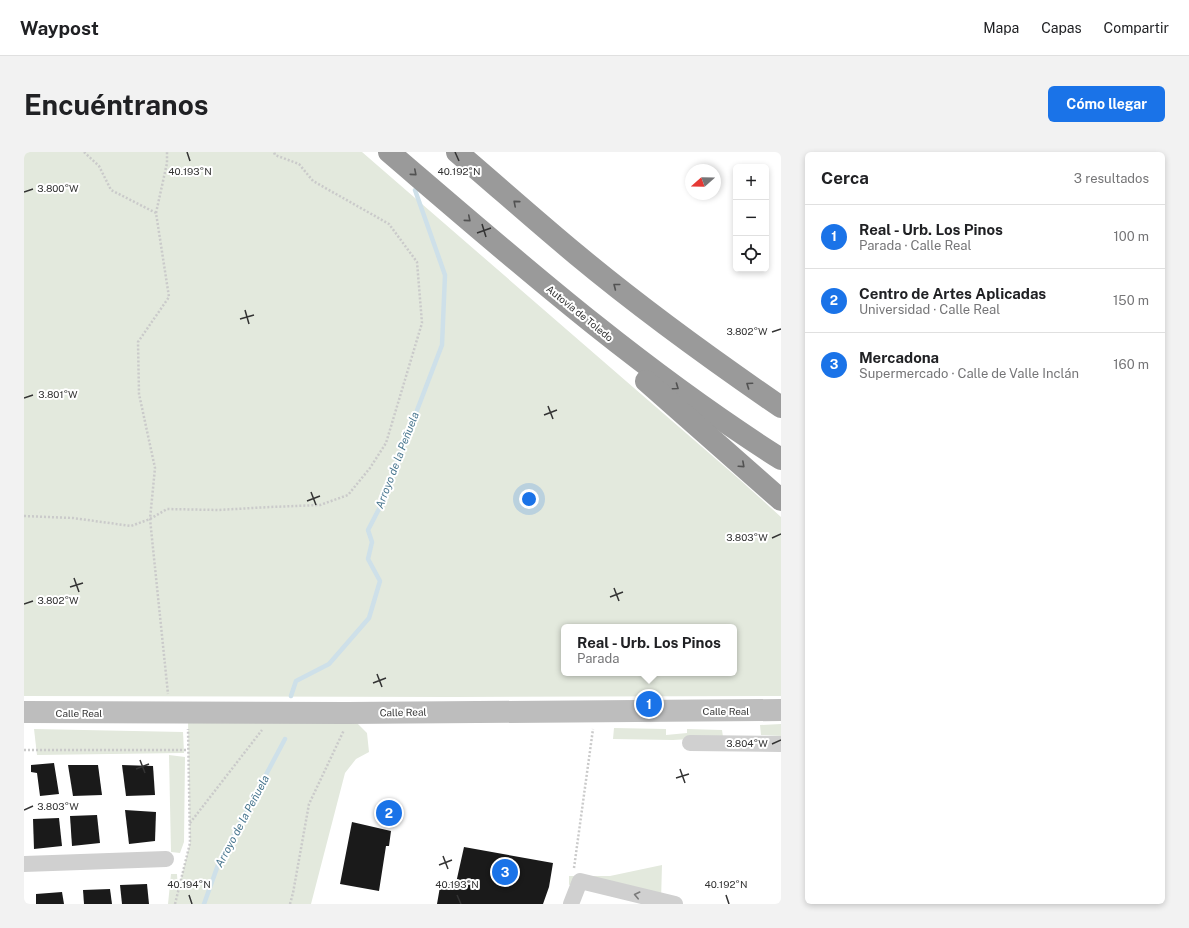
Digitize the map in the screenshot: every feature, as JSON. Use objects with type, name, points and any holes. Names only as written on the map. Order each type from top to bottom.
[{"type":"highway","name":"Autovía de Toledo","points":[[389,152],[578,313],[650,368],[781,459]]},
{"type":"highway","points":[[457,152],[578,255],[646,310],[781,407]]},
{"type":"highway","points":[[578,313],[591,333],[781,500]]},
{"type":"street","name":"Calle Real","points":[[24,712],[347,713],[781,710]]},
{"type":"street","points":[[690,743],[781,744]]},
{"type":"street","points":[[24,864],[166,859]]},
{"type":"street","points":[[571,904],[580,882],[675,904]]},
{"type":"path","points":[[84,152],[99,166],[111,190],[156,213]]},
{"type":"path","points":[[167,152],[167,163],[156,213],[170,297],[138,342],[139,394],[155,468],[150,519],[179,713],[188,750],[190,843],[175,904]]},
{"type":"path","points":[[24,516],[73,518],[131,526],[150,519],[167,509],[218,510],[320,505],[348,495],[370,468],[386,443],[422,323],[417,262],[389,224],[313,180],[299,164],[275,155],[274,152]]},
{"type":"path","points":[[580,882],[573,876],[595,712]]},
{"type":"path","points":[[190,823],[275,713]]},
{"type":"path","points":[[290,904],[308,804],[345,729],[347,713]]},
{"type":"path","points":[[24,750],[188,750]]},
{"type":"shaded area","points":[[24,152],[362,152],[781,517],[781,696],[24,696]]},
{"type":"shaded area","points":[[188,719],[356,722],[367,733],[369,752],[356,759],[345,773],[311,904],[168,904],[171,874],[177,874],[178,891],[190,843]]},
{"type":"shaded area","points":[[781,724],[781,736],[761,735],[760,725]]},
{"type":"shaded area","points":[[614,728],[666,729],[666,735],[687,733],[687,729],[722,730],[723,737],[673,740],[613,739]]},
{"type":"shaded area","points":[[34,729],[183,732],[184,753],[37,755]]},
{"type":"shaded area","points":[[169,755],[185,757],[184,842],[180,853],[171,852]]},
{"type":"shaded area","points":[[662,865],[661,901],[580,881],[569,885],[569,876],[610,876]]},
{"type":"building","points":[[54,763],[59,794],[40,796],[37,773],[31,772],[31,765]]},
{"type":"building","points":[[68,765],[98,765],[102,795],[73,796]]},
{"type":"building","points":[[122,765],[153,766],[155,795],[126,796]]},
{"type":"building","points":[[125,810],[156,812],[155,841],[129,844]]},
{"type":"building","points":[[97,815],[100,843],[72,846],[70,816]]},
{"type":"building","points":[[59,818],[62,846],[34,849],[33,819]]},
{"type":"building","points":[[352,822],[391,831],[389,846],[386,846],[379,891],[340,884]]},
{"type":"building","points":[[464,847],[553,863],[549,887],[543,904],[437,904],[441,881],[456,883]]},
{"type":"building","points":[[147,884],[149,904],[122,904],[120,885]]},
{"type":"building","points":[[110,889],[112,904],[84,904],[83,890]]},
{"type":"building","points":[[62,892],[64,904],[36,904],[36,894]]},
{"type":"waterway","name":"Arroyo de la Peñuela","points":[[291,696],[296,681],[329,664],[369,618],[380,581],[368,559],[372,542],[368,530],[380,507],[442,345],[445,275],[415,190]]},
{"type":"waterway","name":"Arroyo de la Peñuela","points":[[204,904],[218,865],[285,739]]},
{"type":"place","name":"Real - Urb. Los Pinos","points":[[649,704]]},
{"type":"place","name":"Centro de Artes Aplicadas","points":[[389,813]]},
{"type":"place","name":"Mercadona","points":[[505,872]]}]
